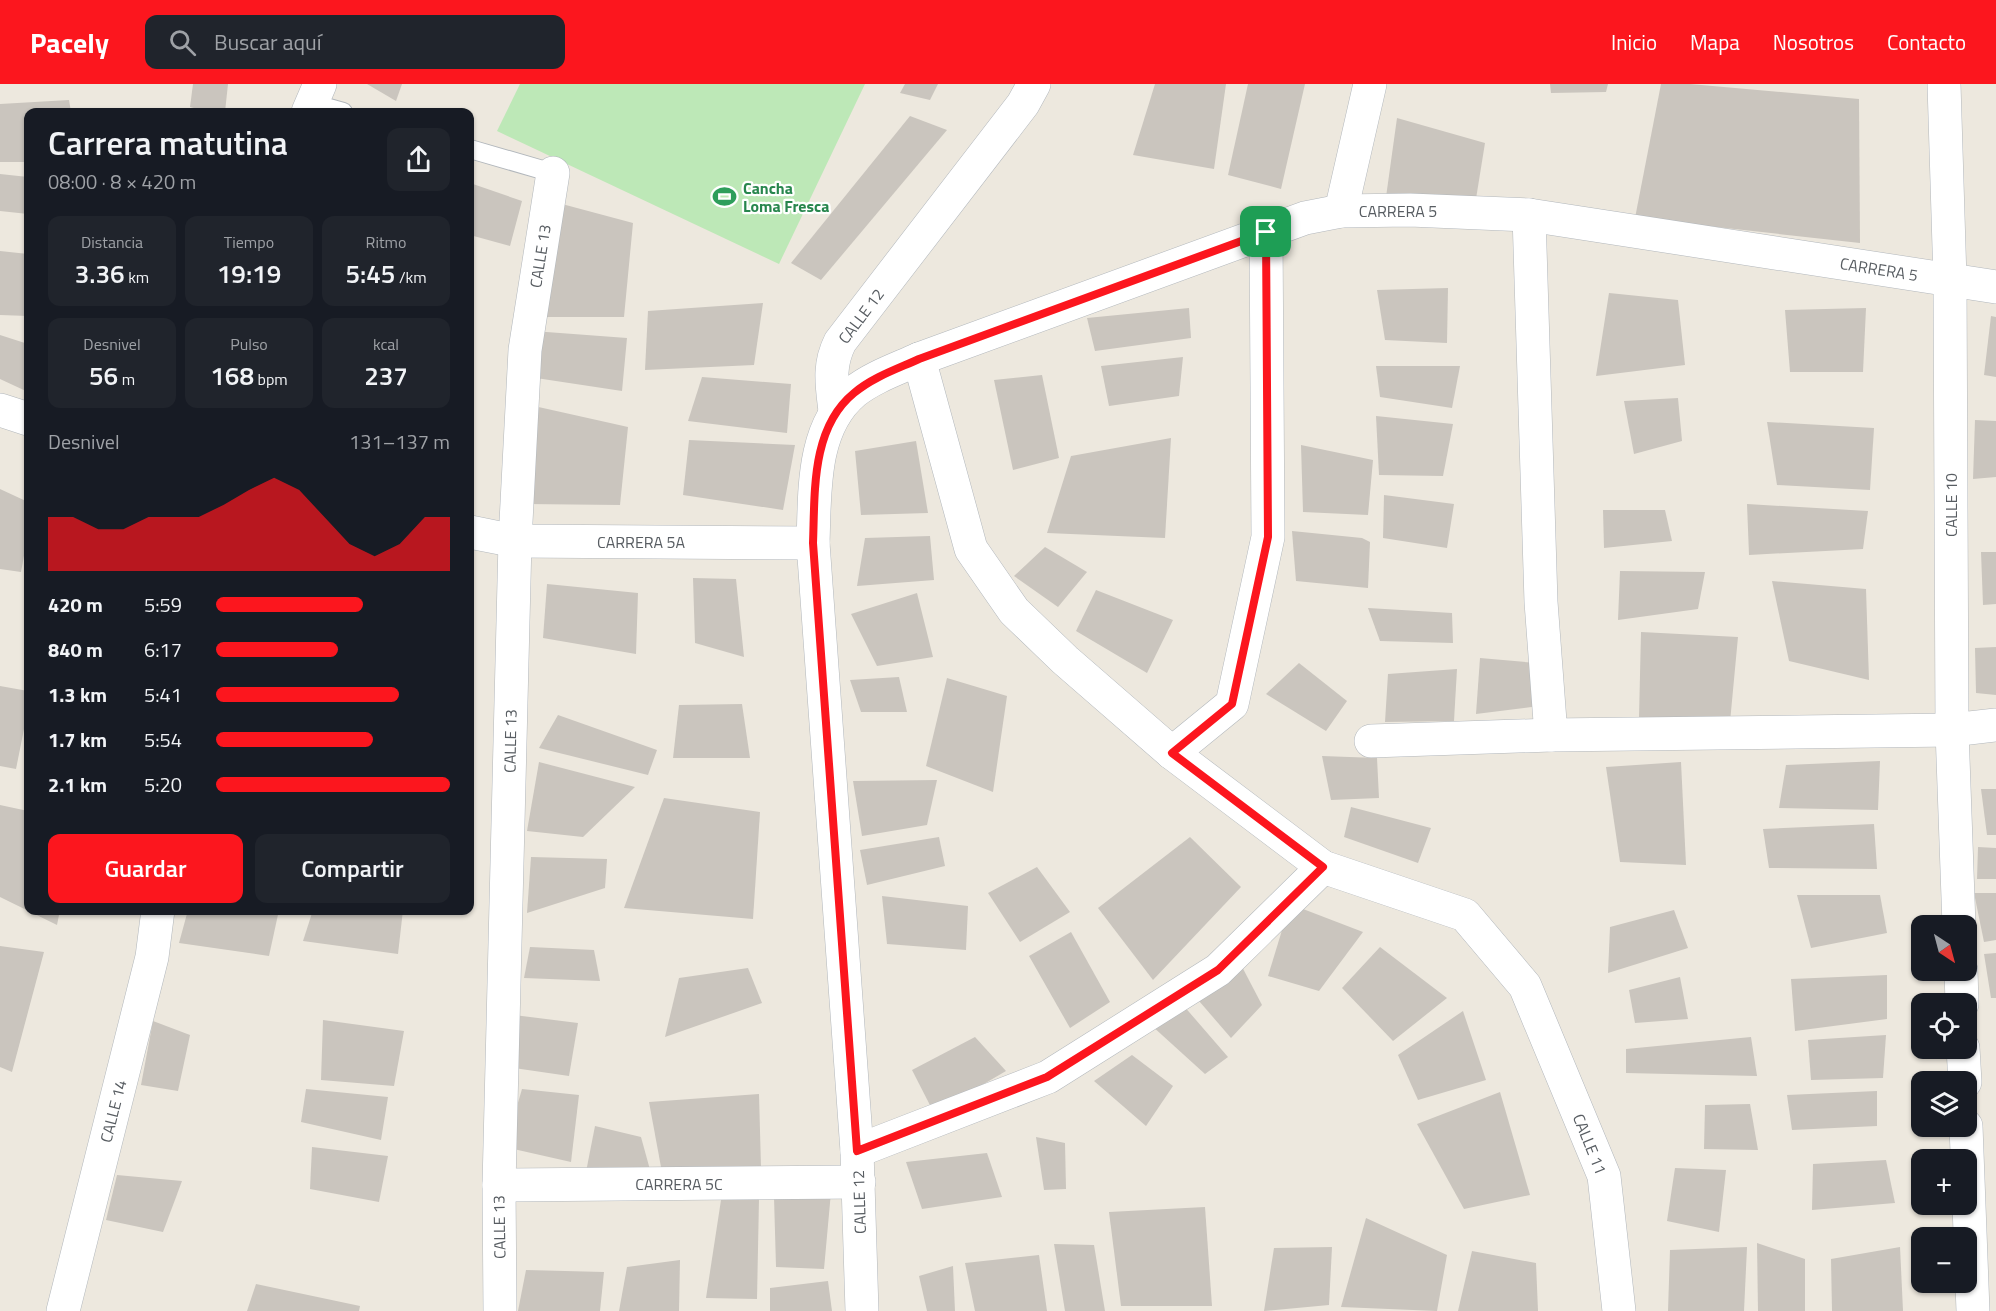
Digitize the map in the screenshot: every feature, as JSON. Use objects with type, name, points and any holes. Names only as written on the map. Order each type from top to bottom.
[{"type":"street","name":"CALLE 12","points":[[862,1311],[858,1167],[813,543],[816,479],[822,442],[835,411],[831,382],[833,357],[840,342],[1023,104],[1034,84]]},
{"type":"street","points":[[1341,211],[1370,84]]},
{"type":"street","name":"CALLE 10","points":[[1944,84],[1950,280],[1952,730],[1959,915]]},
{"type":"street","name":"CALLE 13","points":[[500,1311],[499,1185],[515,541],[525,350],[553,173]]},
{"type":"street","name":"CARRERA 5","points":[[835,411],[854,392],[876,378],[919,359],[1305,218],[1341,211],[1410,210],[1529,215],[1996,287]]},
{"type":"street","points":[[1529,215],[1541,602],[1551,735]]},
{"type":"street","points":[[1172,753],[1232,704],[1268,537],[1266,232]]},
{"type":"street","name":"CALLE 11","points":[[919,359],[971,549],[1014,611],[1065,660],[1172,753],[1323,867],[1465,915],[1525,986],[1604,1176],[1619,1311]]},
{"type":"street","points":[[0,410],[24,418]]},
{"type":"street","name":"CARRERA 5A","points":[[474,533],[515,541],[813,543]]},
{"type":"street","points":[[1371,741],[1551,735],[1952,730],[1996,725]]},
{"type":"street","points":[[858,1167],[1047,1077],[1218,970],[1323,867]]},
{"type":"street","name":"CALLE 14","points":[[63,1311],[152,957],[157,915]]},
{"type":"street","points":[[1966,1137],[1973,1311]]},
{"type":"street","name":"CARRERA 5C","points":[[499,1185],[858,1167]]},
{"type":"lane","points":[[313,100],[333,108]]},
{"type":"lane","points":[[474,150],[553,173]]},
{"type":"green space","name":"Cancha Loma Fresca","points":[[520,84],[865,84],[779,264],[497,131]]},
{"type":"building","points":[[193,84],[228,84],[225,108],[190,107]]},
{"type":"building","points":[[367,84],[402,84],[396,101]]},
{"type":"building","points":[[905,84],[938,84],[930,100],[900,93]]},
{"type":"building","points":[[1155,84],[1226,84],[1214,169],[1133,155]]},
{"type":"building","points":[[1248,84],[1305,84],[1281,189],[1228,175]]},
{"type":"building","points":[[1550,84],[1608,84],[1606,92],[1551,93]]},
{"type":"building","points":[[1661,84],[1690,84],[1859,99],[1860,243],[1635,218]]},
{"type":"building","points":[[69,100],[70,108],[24,108],[24,162],[0,162],[0,104]]},
{"type":"building","points":[[910,116],[947,130],[821,280],[791,263]]},
{"type":"building","points":[[1397,118],[1485,143],[1475,205],[1386,197]]},
{"type":"building","points":[[0,174],[24,177],[24,214],[0,211]]},
{"type":"building","points":[[474,184],[522,201],[510,246],[474,236]]},
{"type":"building","points":[[562,204],[633,223],[624,317],[539,317]]},
{"type":"building","points":[[0,251],[24,254],[24,316],[0,315]]},
{"type":"building","points":[[1448,288],[1447,343],[1385,340],[1377,290]]},
{"type":"building","points":[[1609,293],[1678,300],[1685,365],[1596,376]]},
{"type":"building","points":[[763,303],[754,365],[645,370],[648,311]]},
{"type":"building","points":[[1189,308],[1191,338],[1095,351],[1087,318]]},
{"type":"building","points":[[1866,308],[1863,372],[1790,372],[1785,310]]},
{"type":"building","points":[[1991,316],[1996,317],[1996,377],[1984,375]]},
{"type":"building","points":[[533,331],[627,338],[622,391],[536,378]]},
{"type":"building","points":[[0,335],[24,343],[24,390],[0,379]]},
{"type":"building","points":[[1183,357],[1179,396],[1109,406],[1101,366]]},
{"type":"building","points":[[1376,366],[1460,366],[1452,408],[1380,397]]},
{"type":"building","points":[[1042,375],[1059,458],[1013,470],[994,380]]},
{"type":"building","points":[[702,377],[791,384],[787,433],[688,421]]},
{"type":"building","points":[[1678,398],[1682,441],[1634,454],[1624,401]]},
{"type":"building","points":[[534,406],[628,427],[620,505],[525,504]]},
{"type":"building","points":[[1376,416],[1453,424],[1443,476],[1379,475]]},
{"type":"building","points":[[1975,420],[1996,421],[1996,477],[1973,479]]},
{"type":"building","points":[[1767,422],[1874,428],[1870,490],[1777,485]]},
{"type":"building","points":[[1171,438],[1165,538],[1047,533],[1071,456]]},
{"type":"building","points":[[689,440],[795,445],[783,510],[683,495]]},
{"type":"building","points":[[916,441],[928,513],[861,515],[855,451]]},
{"type":"building","points":[[1301,445],[1373,460],[1368,515],[1303,512]]},
{"type":"building","points":[[0,489],[24,500],[24,556],[21,572],[0,569]]},
{"type":"building","points":[[1384,495],[1454,504],[1447,548],[1383,538]]},
{"type":"building","points":[[1747,504],[1868,511],[1863,549],[1749,555]]},
{"type":"building","points":[[1603,510],[1665,510],[1672,541],[1604,548]]},
{"type":"building","points":[[1292,531],[1362,538],[1370,542],[1368,588],[1296,581]]},
{"type":"building","points":[[930,536],[934,580],[857,586],[865,538]]},
{"type":"building","points":[[1045,547],[1087,572],[1058,607],[1014,576]]},
{"type":"building","points":[[1981,552],[1996,552],[1996,604],[1983,605]]},
{"type":"building","points":[[1620,571],[1705,572],[1698,609],[1618,620]]},
{"type":"building","points":[[693,578],[736,579],[744,657],[695,643]]},
{"type":"building","points":[[1772,581],[1866,589],[1869,680],[1789,661]]},
{"type":"building","points":[[547,584],[638,593],[636,654],[543,638]]},
{"type":"building","points":[[1096,590],[1173,620],[1147,673],[1076,631]]},
{"type":"building","points":[[917,593],[933,657],[877,666],[851,614]]},
{"type":"building","points":[[1368,608],[1452,613],[1453,643],[1380,641]]},
{"type":"building","points":[[1641,632],[1738,637],[1730,722],[1639,718]]},
{"type":"building","points":[[1996,647],[1996,695],[1976,693],[1975,648]]},
{"type":"building","points":[[1480,658],[1536,663],[1539,706],[1476,714]]},
{"type":"building","points":[[1299,663],[1347,701],[1326,731],[1266,694]]},
{"type":"building","points":[[1457,669],[1454,721],[1385,722],[1388,674]]},
{"type":"building","points":[[899,677],[907,712],[861,712],[850,680]]},
{"type":"building","points":[[947,678],[1007,696],[993,792],[926,766]]},
{"type":"building","points":[[0,686],[24,690],[24,729],[16,769],[0,766]]},
{"type":"building","points":[[742,704],[750,758],[673,758],[679,705]]},
{"type":"building","points":[[558,715],[657,750],[648,775],[539,748]]},
{"type":"building","points":[[1322,756],[1377,758],[1379,798],[1331,800]]},
{"type":"building","points":[[1880,761],[1878,810],[1779,808],[1786,765]]},
{"type":"building","points":[[539,762],[635,787],[583,837],[527,831]]},
{"type":"building","points":[[1681,762],[1686,865],[1620,862],[1606,767]]},
{"type":"building","points":[[937,780],[927,825],[862,836],[853,781]]},
{"type":"building","points":[[1981,789],[1996,789],[1996,835],[1987,835]]},
{"type":"building","points":[[664,798],[760,812],[753,919],[624,908]]},
{"type":"building","points":[[0,805],[24,810],[24,909],[0,897]]},
{"type":"building","points":[[1351,807],[1431,828],[1418,863],[1344,837]]},
{"type":"building","points":[[1874,824],[1877,869],[1769,868],[1763,829]]},
{"type":"building","points":[[939,837],[945,866],[867,885],[860,850]]},
{"type":"building","points":[[1190,837],[1241,887],[1153,980],[1098,908]]},
{"type":"building","points":[[1978,847],[1996,848],[1996,879],[1977,879]]},
{"type":"building","points":[[531,857],[607,859],[605,888],[527,913]]},
{"type":"building","points":[[1037,867],[1070,912],[1020,942],[988,893]]},
{"type":"building","points":[[1974,893],[1996,893],[1996,940],[1984,942]]},
{"type":"building","points":[[1797,895],[1880,895],[1887,933],[1811,948]]},
{"type":"building","points":[[882,896],[968,906],[966,950],[887,944]]},
{"type":"building","points":[[1290,904],[1363,932],[1319,991],[1268,976]]},
{"type":"building","points":[[1674,910],[1688,948],[1608,973],[1610,927]]},
{"type":"building","points":[[37,915],[59,915],[57,925]]},
{"type":"building","points":[[187,915],[278,915],[269,956],[179,943]]},
{"type":"building","points":[[311,915],[402,915],[398,954],[303,941]]},
{"type":"building","points":[[1071,932],[1110,1002],[1070,1028],[1029,956]]},
{"type":"building","points":[[0,946],[44,952],[12,1072],[0,1067]]},
{"type":"building","points":[[530,947],[594,950],[600,981],[524,978]]},
{"type":"building","points":[[1380,947],[1447,998],[1393,1041],[1342,988]]},
{"type":"building","points":[[1996,953],[1996,998],[1991,998],[1984,954]]},
{"type":"building","points":[[1239,961],[1262,1005],[1231,1038],[1193,994]]},
{"type":"building","points":[[748,968],[762,1003],[665,1037],[679,978]]},
{"type":"building","points":[[1887,975],[1887,1019],[1795,1031],[1791,979]]},
{"type":"building","points":[[1680,977],[1688,1019],[1635,1023],[1629,990]]},
{"type":"building","points":[[1183,1005],[1228,1057],[1205,1074],[1151,1025]]},
{"type":"building","points":[[1463,1011],[1486,1080],[1418,1100],[1398,1055]]},
{"type":"building","points":[[514,1015],[578,1023],[569,1076],[514,1068]]},
{"type":"building","points":[[323,1020],[404,1031],[394,1086],[321,1080]]},
{"type":"building","points":[[153,1021],[190,1035],[178,1091],[141,1085]]},
{"type":"building","points":[[1886,1035],[1883,1078],[1811,1080],[1808,1040]]},
{"type":"building","points":[[975,1037],[1006,1071],[934,1113],[912,1070]]},
{"type":"building","points":[[1751,1037],[1757,1076],[1626,1073],[1626,1049]]},
{"type":"building","points":[[1132,1055],[1173,1086],[1146,1126],[1094,1081]]},
{"type":"building","points":[[306,1089],[388,1097],[381,1140],[301,1122]]},
{"type":"building","points":[[522,1089],[579,1095],[571,1162],[505,1147]]},
{"type":"building","points":[[1877,1091],[1877,1126],[1792,1130],[1787,1095]]},
{"type":"building","points":[[1500,1092],[1530,1195],[1464,1209],[1417,1124]]},
{"type":"building","points":[[759,1094],[761,1168],[661,1167],[649,1102]]},
{"type":"building","points":[[1750,1104],[1758,1150],[1704,1149],[1705,1105]]},
{"type":"building","points":[[595,1126],[641,1137],[652,1177],[585,1177]]},
{"type":"building","points":[[1036,1137],[1065,1143],[1066,1189],[1044,1190]]},
{"type":"building","points":[[312,1147],[388,1156],[379,1202],[310,1189]]},
{"type":"building","points":[[987,1153],[1002,1197],[922,1209],[906,1162]]},
{"type":"building","points":[[1886,1160],[1895,1203],[1812,1210],[1813,1164]]},
{"type":"building","points":[[1675,1168],[1726,1170],[1719,1232],[1667,1221]]},
{"type":"building","points":[[117,1175],[182,1181],[163,1232],[106,1220]]},
{"type":"building","points":[[723,1187],[759,1199],[757,1299],[706,1298]]},
{"type":"building","points":[[831,1192],[824,1269],[776,1267],[774,1197]]},
{"type":"building","points":[[1205,1207],[1212,1306],[1121,1306],[1109,1212]]},
{"type":"building","points":[[1366,1218],[1447,1255],[1437,1311],[1341,1307]]},
{"type":"building","points":[[1757,1243],[1805,1259],[1805,1311],[1758,1311]]},
{"type":"building","points":[[1054,1244],[1094,1245],[1105,1311],[1065,1311]]},
{"type":"building","points":[[1332,1247],[1329,1305],[1264,1311],[1274,1248]]},
{"type":"building","points":[[1747,1247],[1744,1311],[1668,1311],[1670,1250]]},
{"type":"building","points":[[1900,1247],[1903,1311],[1832,1311],[1831,1259]]},
{"type":"building","points":[[1472,1251],[1536,1263],[1538,1311],[1458,1311]]},
{"type":"building","points":[[1039,1255],[1047,1311],[975,1311],[965,1263]]},
{"type":"building","points":[[680,1260],[679,1311],[619,1311],[627,1267]]},
{"type":"building","points":[[953,1266],[955,1311],[927,1311],[919,1276]]},
{"type":"building","points":[[526,1270],[604,1272],[600,1311],[518,1311]]},
{"type":"building","points":[[828,1281],[832,1311],[770,1311],[770,1288]]},
{"type":"building","points":[[256,1284],[360,1306],[359,1311],[247,1311]]},
{"type":"place","name":"Cancha Loma Fresca","points":[[725,197]]},
{"type":"route","points":[[1266,232],[1268,537],[1232,704],[1172,753],[1323,867],[1218,970],[1047,1077],[857,1151],[813,543],[816,479],[822,442],[835,411],[854,392],[876,378],[919,359],[1266,232]]}]
